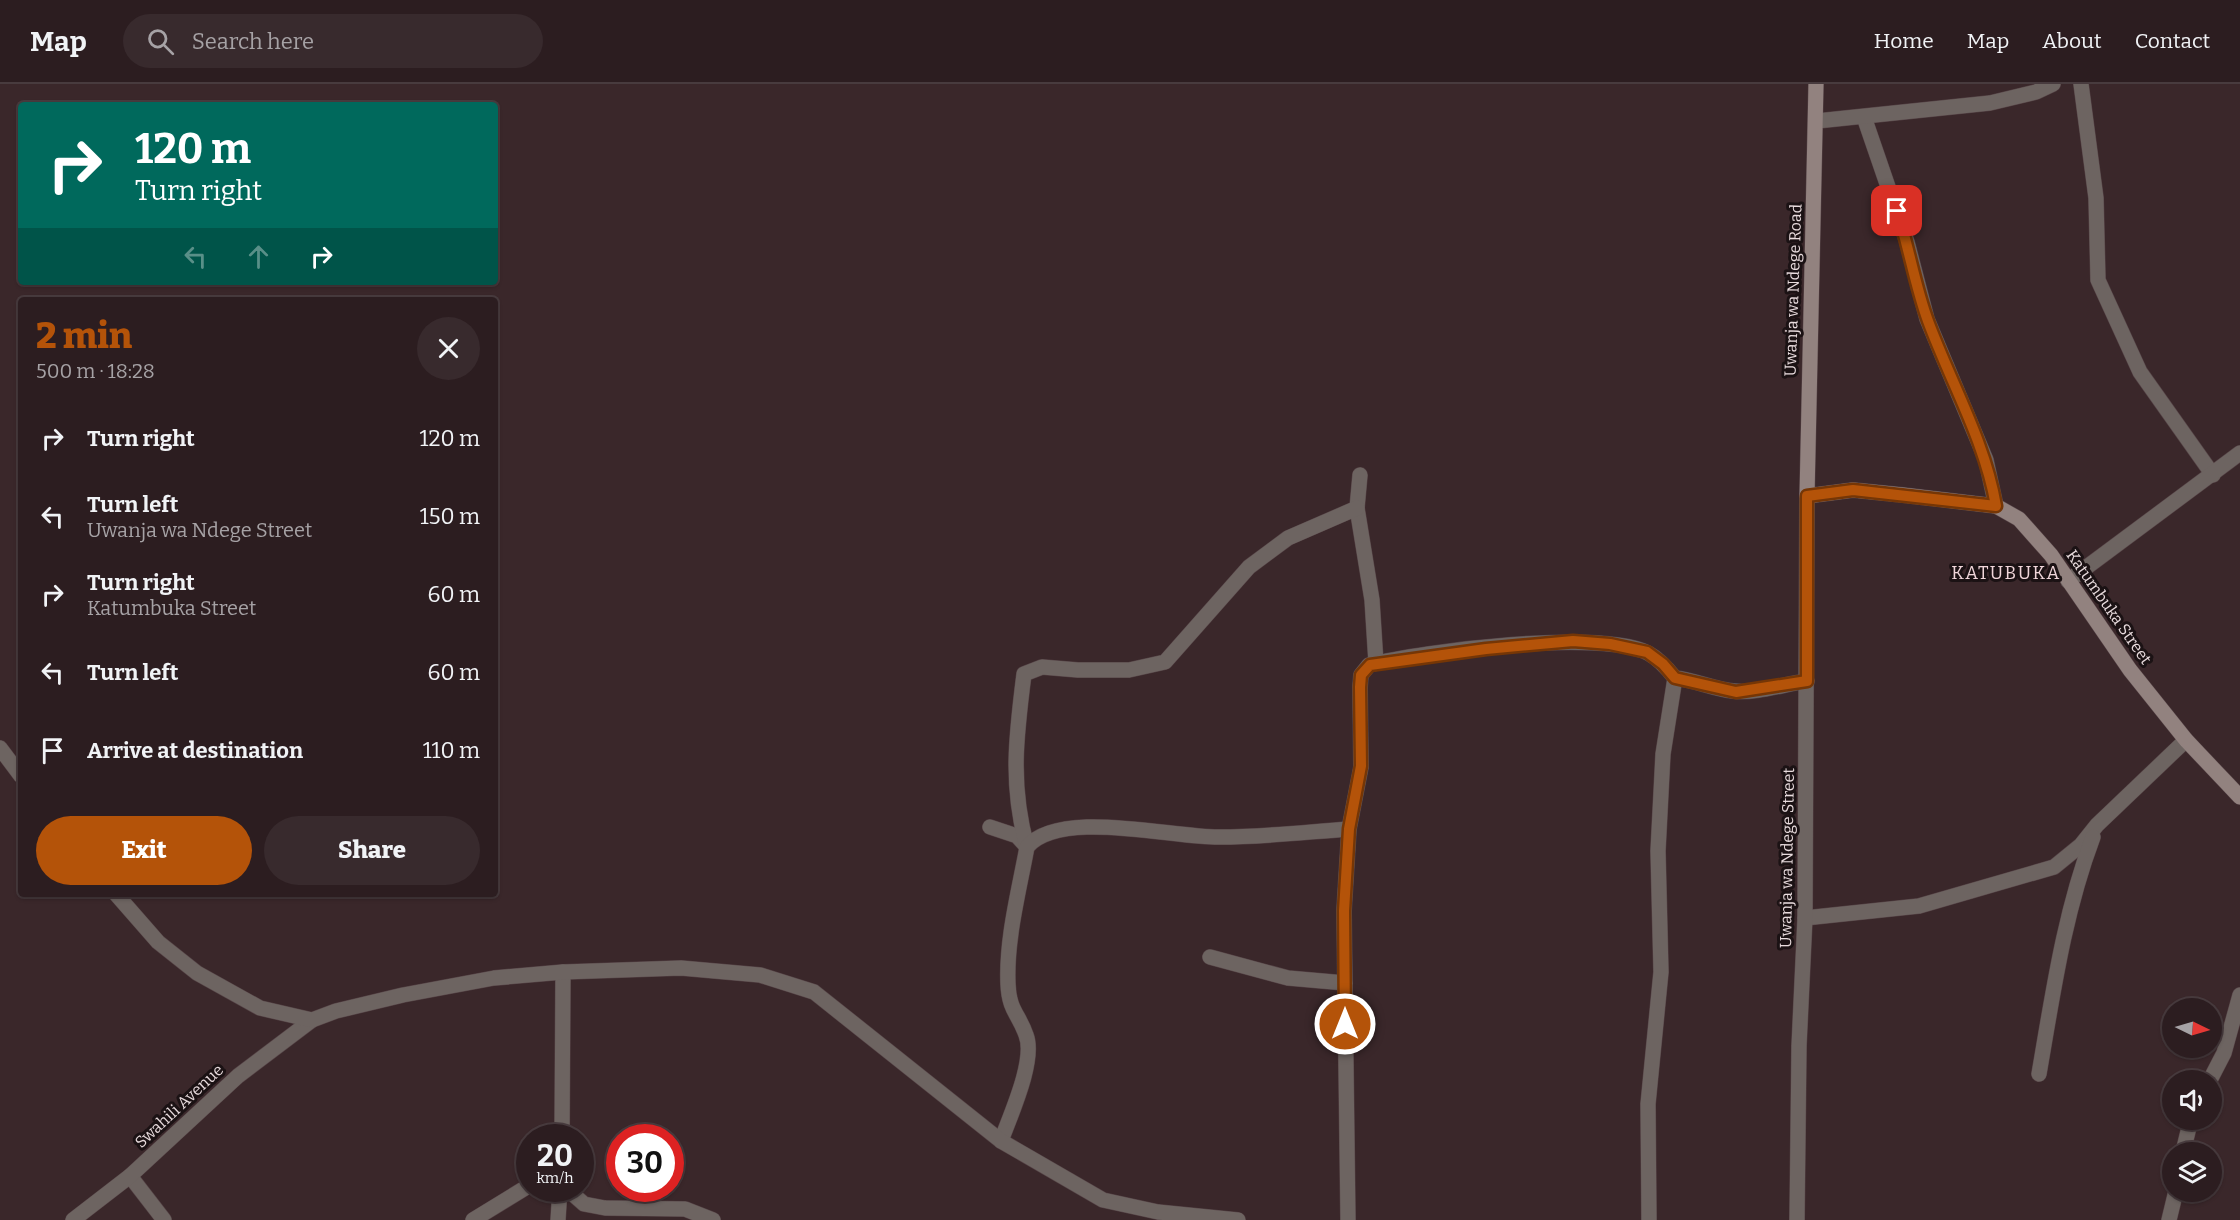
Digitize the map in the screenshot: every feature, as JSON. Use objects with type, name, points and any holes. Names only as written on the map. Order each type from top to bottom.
[{"type":"main road","name":"Uwanja wa Ndege Road","points":[[1807,496],[1817,121],[1816,84]]},
{"type":"main road","name":"Katumbuka Street","points":[[1807,496],[1853,490],[1996,506],[2019,519],[2051,555],[2130,670],[2186,740],[2240,797]]},
{"type":"street","points":[[1817,121],[1990,103],[2036,92],[2053,84]]},
{"type":"street","points":[[2081,84],[2096,198],[2098,280],[2140,372],[2214,475]]},
{"type":"street","points":[[1864,117],[1898,214],[1927,319],[1986,460],[1996,506]]},
{"type":"street","points":[[2068,581],[2214,475],[2240,453]]},
{"type":"street","points":[[1360,475],[1357,508],[1372,600],[1376,663]]},
{"type":"street","name":"Uwanja wa Ndege Street","points":[[1797,1220],[1799,1046],[1805,918],[1807,496]]},
{"type":"street","points":[[1001,1141],[1028,1053],[1027,1035],[1012,1011],[1008,985],[1009,950],[1027,847],[1018,815],[1014,751],[1024,674],[1042,667],[1129,670],[1165,662],[1249,567],[1288,538],[1357,508]]},
{"type":"street","points":[[1348,1220],[1344,911],[1349,829],[1361,766],[1361,675],[1370,665],[1376,663],[1573,641],[1610,644],[1647,652],[1663,664],[1675,678],[1736,692],[1807,681]]},
{"type":"street","points":[[1649,1220],[1648,1104],[1661,972],[1658,851],[1663,754],[1675,678]]},
{"type":"street","points":[[1805,918],[1919,906],[2054,867],[2081,845],[2097,825],[2186,740]]},
{"type":"street","points":[[0,748],[18,772]]},
{"type":"street","points":[[2039,1074],[2063,935],[2075,885],[2097,825]]},
{"type":"street","points":[[990,827],[1017,836],[1027,847]]},
{"type":"street","points":[[1027,847],[1042,835],[1075,828],[1146,829],[1217,837],[1349,829]]},
{"type":"street","points":[[119,897],[158,942],[197,974],[260,1008],[312,1020],[336,1011],[403,995],[494,978],[563,972],[681,968],[760,975],[814,992],[1001,1141],[1102,1200],[1158,1212],[1238,1220]]},
{"type":"street","points":[[1210,957],[1288,978],[1345,983]]},
{"type":"street","points":[[561,1124],[563,972]]},
{"type":"street","points":[[2215,1070],[2224,1053],[2240,995]]},
{"type":"street","name":"Swahili Avenue","points":[[73,1220],[130,1176],[238,1076],[312,1020]]},
{"type":"street","points":[[130,1176],[164,1220]]},
{"type":"street","points":[[473,1220],[516,1194]]},
{"type":"street","points":[[558,1220],[559,1202]]},
{"type":"street","points":[[583,1202],[605,1208],[685,1209],[713,1220]]},
{"type":"street","points":[[2169,1220],[2173,1202]]},
{"type":"district","name":"KATUBUKA","points":[[2006,573]]},
{"type":"route","points":[[1345,1024],[1344,911],[1349,829],[1361,766],[1361,675],[1370,665],[1486,649],[1573,641],[1610,644],[1647,652],[1663,664],[1675,678],[1689,679],[1712,688],[1736,692],[1807,681],[1807,496],[1853,490],[1996,506],[1986,460],[1975,430],[1927,319],[1897,211]]}]
